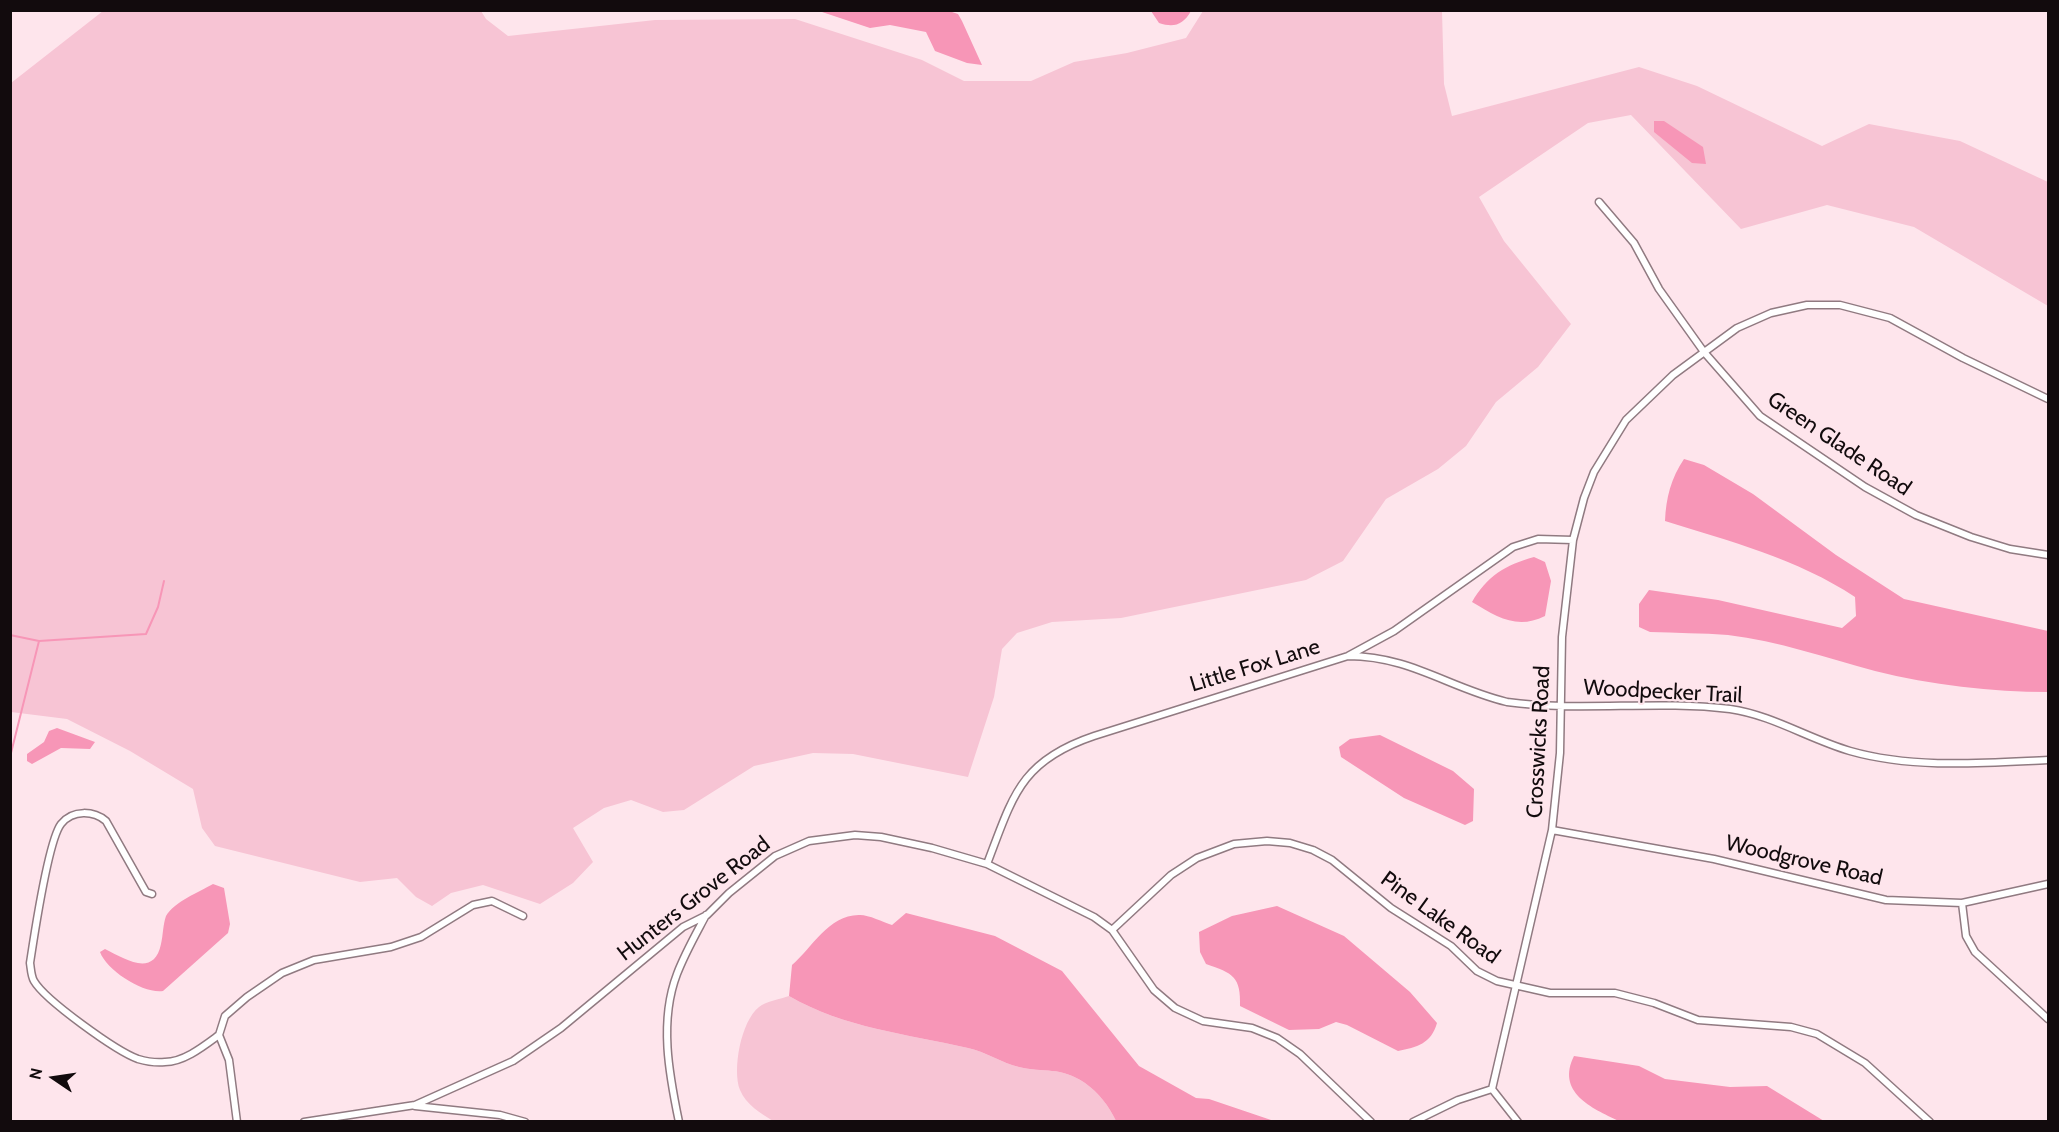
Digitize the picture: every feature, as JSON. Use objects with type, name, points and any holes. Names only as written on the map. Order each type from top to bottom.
[{"type":"street","name":"Green Glade Road","points":[[1599,202],[1634,243],[1659,289],[1704,352],[1760,416],[1882,497],[1916,515],[1971,537],[2010,549],[2049,555]]},
{"type":"street","name":"Crosswicks Road","points":[[1492,1089],[1552,831],[1560,753],[1559,705],[1562,637],[1573,540],[1584,498],[1594,472],[1626,420],[1672,375],[1737,328],[1771,313],[1807,305],[1840,305],[1890,318],[1963,358],[2049,399]]},
{"type":"street","name":"Little Fox Lane","points":[[987,864],[1017,791],[1036,766],[1056,751],[1206,699],[1348,656],[1394,631],[1513,547],[1538,539],[1573,540]]},
{"type":"street","name":"Woodpecker Trail","points":[[1348,656],[1402,663],[1482,696],[1507,702],[1730,710],[1777,722],[1851,751],[1914,763],[2049,760]]},
{"type":"street","points":[[152,894],[146,892],[106,821],[98,815],[86,813],[74,815],[61,824],[53,848],[30,963],[32,979],[42,992],[67,1012],[121,1050],[138,1059],[167,1063],[196,1052],[219,1035],[225,1016],[247,997],[282,973],[314,960],[391,947],[421,937],[473,905],[492,901],[523,916]]},
{"type":"street","name":"Woodgrove Road","points":[[1552,831],[1714,859],[1867,896],[1915,902],[1962,903],[2049,884]]},
{"type":"street","name":"Hunters Grove Road","points":[[304,1122],[415,1106],[484,1076],[536,1046],[683,927],[706,915],[775,856],[809,841],[840,835],[881,837],[987,864],[1060,899],[1112,930],[1154,990],[1174,1008],[1203,1021],[1252,1028],[1277,1038],[1300,1054],[1371,1122]]},
{"type":"street","name":"Pine Lake Road","points":[[1112,930],[1171,874],[1197,858],[1234,844],[1267,841],[1290,843],[1313,850],[1332,860],[1391,908],[1451,946],[1477,971],[1497,981],[1550,993],[1615,993],[1654,1003],[1698,1020],[1782,1026],[1816,1034],[1865,1063],[1930,1122]]},
{"type":"street","points":[[1962,903],[1966,936],[1975,952],[2049,1019]]},
{"type":"street","points":[[679,1122],[668,1056],[668,1018],[676,974],[706,915]]},
{"type":"street","points":[[219,1035],[230,1060],[237,1122]]},
{"type":"street","points":[[1413,1122],[1433,1110],[1492,1089],[1518,1122]]},
{"type":"street","points":[[415,1106],[500,1115],[525,1122]]},
{"type":"shaded area","points":[[103,11],[481,11],[486,19],[508,36],[655,20],[795,19],[922,60],[964,81],[1031,81],[1074,62],[1127,53],[1186,38],[1203,11],[1442,11],[1444,84],[1452,116],[1639,67],[1697,86],[1822,146],[1869,124],[1960,141],[2048,182],[2048,306],[1914,227],[1827,205],[1741,229],[1631,115],[1588,123],[1479,197],[1504,241],[1571,324],[1538,367],[1496,402],[1466,446],[1438,469],[1386,499],[1343,561],[1306,580],[1121,618],[1052,622],[1017,633],[1002,649],[994,697],[968,777],[853,754],[813,753],[754,766],[684,810],[663,812],[631,800],[604,808],[573,828],[593,862],[573,883],[540,904],[483,885],[451,893],[432,906],[416,897],[397,878],[360,882],[215,846],[202,828],[193,789],[130,751],[67,719],[11,712],[11,83]]},
{"type":"shaded area","points":[[819,11],[949,11],[958,14],[982,65],[967,63],[935,51],[926,32],[890,25],[870,28]]},
{"type":"shaded area","points":[[1151,11],[1191,11],[1178,24],[1169,25],[1159,23]]},
{"type":"shaded area","points":[[1654,121],[1664,121],[1703,147],[1706,164],[1692,163],[1654,132]]},
{"type":"shaded area","points":[[1684,459],[1704,465],[1753,494],[1836,555],[1904,599],[2048,631],[2048,692],[2005,691],[1940,684],[1875,671],[1765,641],[1718,634],[1650,632],[1639,627],[1639,604],[1649,590],[1718,600],[1842,628],[1856,616],[1855,597],[1810,572],[1763,552],[1665,521],[1670,488]]},
{"type":"shaded area","points":[[1534,557],[1545,562],[1551,581],[1545,616],[1535,620],[1516,622],[1499,617],[1472,602],[1491,578],[1514,564]]},
{"type":"shaded area","points":[[57,728],[95,742],[90,749],[61,748],[32,764],[27,761],[27,754],[44,742],[49,731]]},
{"type":"shaded area","points":[[1380,735],[1453,771],[1474,789],[1473,821],[1465,825],[1404,798],[1341,757],[1339,747],[1350,739]]},
{"type":"shaded area","points":[[213,884],[224,888],[230,924],[228,933],[163,991],[146,989],[127,980],[110,967],[104,959],[100,952],[105,949],[130,961],[145,963],[152,961],[161,944],[166,916],[175,906]]},
{"type":"shaded area","points":[[1277,906],[1344,936],[1410,992],[1437,1023],[1431,1036],[1417,1046],[1398,1051],[1347,1025],[1336,1022],[1319,1029],[1289,1030],[1240,1006],[1239,988],[1234,978],[1223,970],[1206,964],[1200,952],[1199,932],[1232,916]]},
{"type":"shaded area","points":[[906,913],[995,936],[1062,971],[1139,1066],[1196,1098],[1209,1099],[1274,1121],[1116,1121],[1107,1105],[1095,1091],[1068,1074],[1019,1067],[968,1048],[854,1023],[810,1007],[789,996],[792,965],[830,926],[849,916],[860,915],[892,925]]},
{"type":"shaded area","points":[[789,996],[810,1007],[854,1023],[968,1048],[1019,1067],[1068,1074],[1095,1091],[1107,1105],[1116,1121],[773,1121],[754,1108],[740,1090],[738,1059],[743,1034],[753,1014],[766,1003]]},
{"type":"shaded area","points":[[1574,1056],[1639,1066],[1665,1079],[1730,1087],[1767,1086],[1824,1121],[1619,1121],[1588,1104],[1573,1089],[1570,1069]]},
{"type":"waterway","points":[[10,635],[39,641],[146,634],[158,607],[164,581]]},
{"type":"waterway","points":[[10,757],[39,641]]}]
